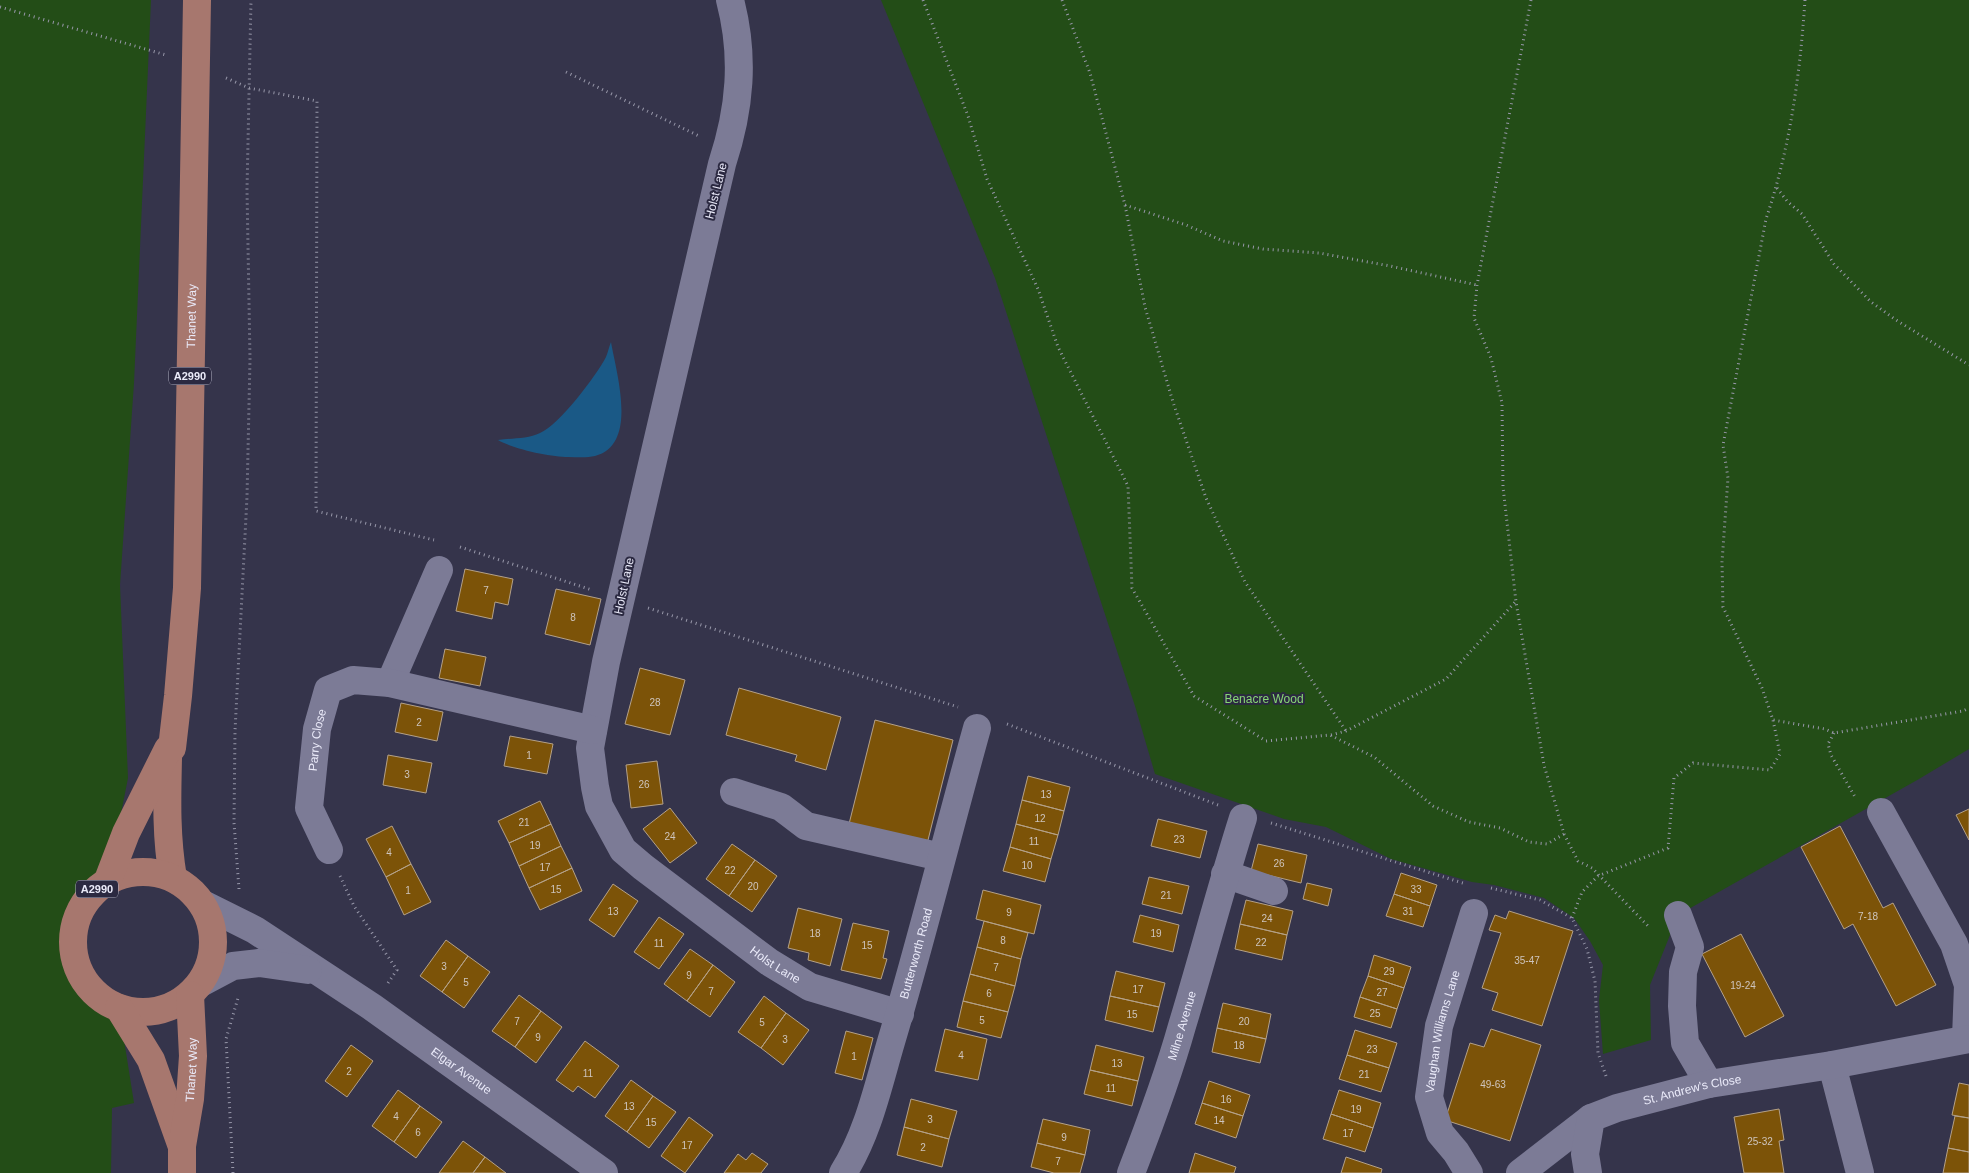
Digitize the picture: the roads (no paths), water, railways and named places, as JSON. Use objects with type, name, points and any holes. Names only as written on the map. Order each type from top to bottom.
[{"type":"main road","name":"Thanet Way","points":[[108,880],[126,833],[168,749],[172,748],[178,696],[187,588],[197,0]]},
{"type":"main road","name":"Thanet Way","points":[[168,749],[166,818],[168,850],[173,878]]},
{"type":"main road","name":"A2990","points":[[152,872],[173,878],[190,889],[203,904],[211,924],[214,944],[210,964],[195,989],[168,1008],[144,1012],[119,1008],[87,985],[75,961],[73,936],[78,914],[91,894],[108,880],[129,873],[152,872]]},
{"type":"main road","name":"Thanet Way","points":[[182,1173],[182,1146],[190,1099],[195,989]]},
{"type":"main road","name":"Thanet Way","points":[[119,1008],[151,1060],[182,1146]]},
{"type":"street","name":"Holst Lane","points":[[730,0],[739,54],[737,105],[606,662],[590,748],[595,787],[599,806],[623,850],[769,962],[810,987],[900,1014]]},
{"type":"street","points":[[390,683],[439,570]]},
{"type":"street","name":"Parry Close","points":[[329,850],[309,808],[318,729],[328,690],[353,680],[390,683],[593,730]]},
{"type":"street","name":"Butterworth Road","points":[[843,1173],[868,1120],[900,1014],[941,857],[980,719]]},
{"type":"street","points":[[734,792],[781,807],[806,826],[941,857]]},
{"type":"street","name":"St. Andrew's Close","points":[[1590,1118],[1617,1108],[1709,1084],[1832,1065],[1967,1039],[1968,985],[1962,940],[1881,812]]},
{"type":"street","name":"Milne Avenue","points":[[1132,1173],[1182,1027],[1243,815]]},
{"type":"street","points":[[1225,874],[1274,891]]},
{"type":"street","name":"Elgar Avenue","points":[[203,904],[255,930],[372,1007],[604,1173]]},
{"type":"street","name":"Vaughan Williams Lane","points":[[1469,1173],[1456,1152],[1440,1133],[1429,1097],[1439,1026],[1474,913]]},
{"type":"street","points":[[1678,915],[1690,947],[1683,972],[1682,1006],[1685,1042],[1709,1084]]},
{"type":"street","name":"Elgar Avenue","points":[[195,989],[233,966],[259,963],[315,971]]},
{"type":"street","points":[[1832,1065],[1860,1173]]},
{"type":"street","points":[[1586,1164],[1590,1118]]},
{"type":"street","points":[[1520,1173],[1590,1118]]},
{"type":"water","points":[[611,342],[620,388],[621,423],[617,438],[609,449],[592,457],[561,457],[522,449],[498,440],[535,435],[548,428],[567,410],[594,376],[606,357]]},
{"type":"park label","name":"Benacre Wood","points":[[1264,699]]}]
